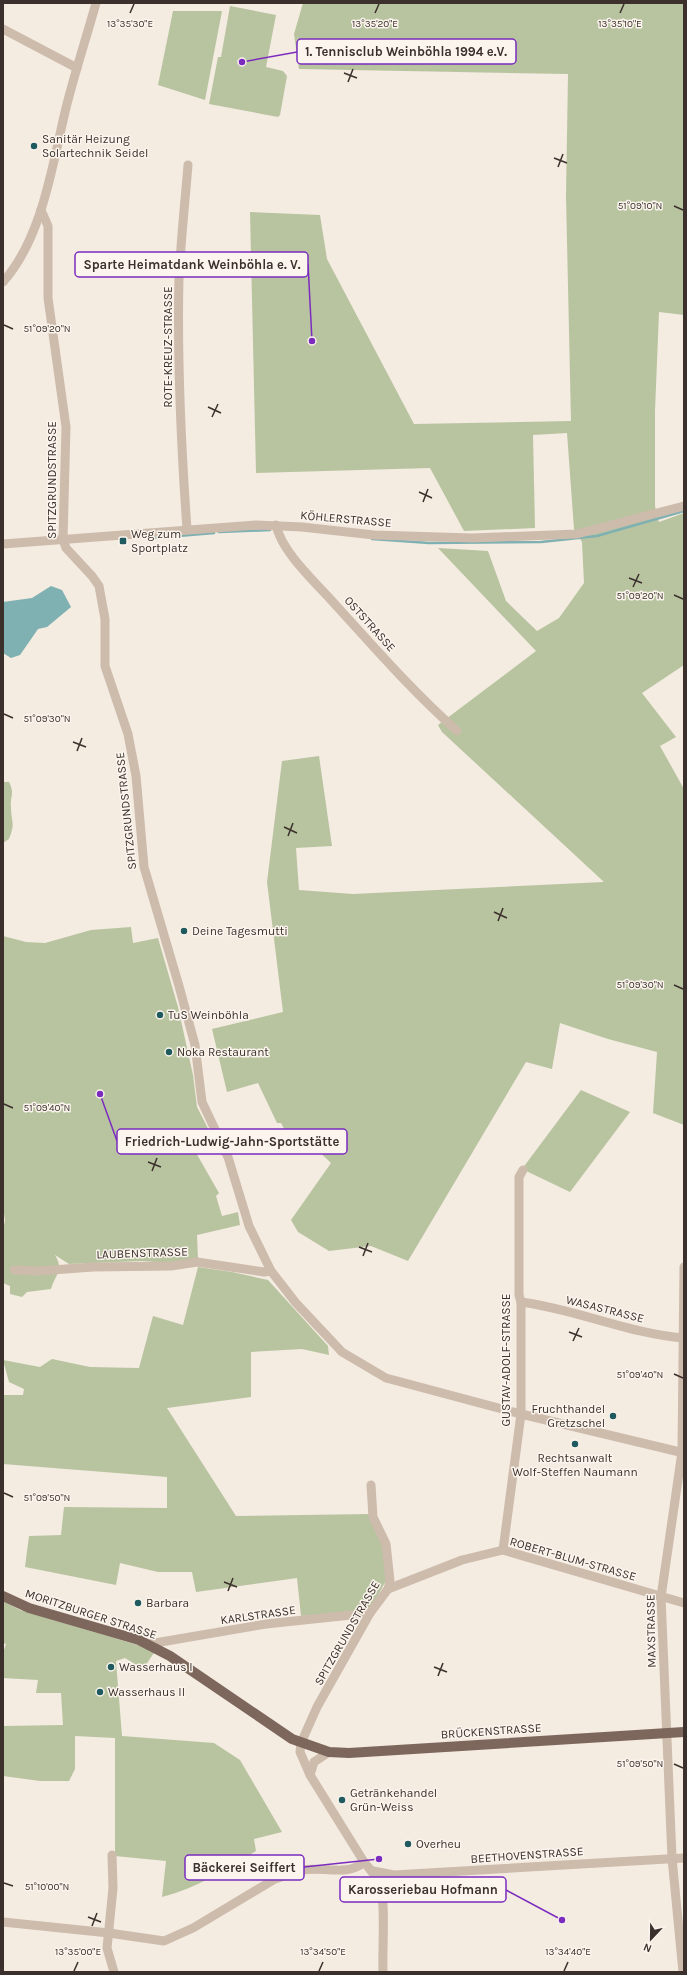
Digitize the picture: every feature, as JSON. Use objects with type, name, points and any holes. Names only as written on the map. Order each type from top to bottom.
[{"type":"main road","name":"MORITZBURGER STRASSE","points":[[3,1596],[29,1608],[149,1644],[170,1656],[280,1731],[301,1743]]},
{"type":"main road","name":"BRÜCKENSTRASSE","points":[[301,1743],[329,1752],[349,1753],[684,1732]]},
{"type":"street","points":[[3,282],[21,256],[49,188],[65,113],[96,3]]},
{"type":"street","points":[[3,29],[77,68]]},
{"type":"street","name":"ROTE-KREUZ-STRASSE","points":[[187,529],[180,442],[179,349],[180,276],[188,165]]},
{"type":"street","name":"SPITZGRUNDSTRASSE","points":[[41,210],[48,226],[48,298],[66,427],[63,539],[66,548],[92,576],[99,586],[105,619],[105,666],[128,734],[135,769],[145,872],[195,1045],[202,1102],[228,1157],[249,1226],[272,1271],[296,1303],[342,1352],[386,1378],[520,1414],[683,1453]]},
{"type":"street","name":"KÖHLERSTRASSE","points":[[3,544],[256,525],[276,525],[374,535],[472,538],[577,534],[684,506]]},
{"type":"street","name":"OSTSTRASSE","points":[[276,525],[282,542],[310,577],[380,654],[457,731]]},
{"type":"street","name":"GUSTAV-ADOLF-STRASSE","points":[[503,1550],[520,1414],[521,1302],[519,1295],[519,1190],[520,1177],[523,1170]]},
{"type":"street","name":"LAUBENSTRASSE","points":[[14,1270],[38,1271],[78,1268],[171,1266],[197,1262],[264,1272],[272,1271]]},
{"type":"street","name":"MAXSTRASSE","points":[[683,1972],[672,1858],[661,1596],[683,1453],[684,1267]]},
{"type":"street","name":"WASASTRASSE","points":[[521,1302],[602,1319],[659,1336],[684,1338]]},
{"type":"street","name":"SPITZGRUNDSTRASSE","points":[[301,1743],[317,1707],[370,1613],[388,1589],[390,1581],[388,1556],[386,1544],[373,1517],[371,1485]]},
{"type":"street","name":"ROBERT-BLUM-STRASSE","points":[[388,1589],[462,1560],[503,1550],[684,1603]]},
{"type":"street","name":"KARLSTRASSE","points":[[149,1644],[266,1624],[370,1613]]},
{"type":"street","points":[[301,1743],[300,1755],[310,1775],[364,1862],[373,1871],[381,1886],[383,1972]]},
{"type":"street","points":[[310,1775],[314,1762],[319,1757],[329,1752]]},
{"type":"street","points":[[112,1855],[113,1888],[108,1948],[114,1972]]},
{"type":"street","name":"BEETHOVENSTRASSE","points":[[373,1871],[394,1875],[684,1858]]},
{"type":"street","points":[[3,1922],[109,1933],[164,1941],[193,1928],[275,1880],[289,1874],[303,1870],[346,1870],[359,1866],[364,1862]]},
{"type":"green space","points":[[303,3],[684,3],[684,315],[659,312],[655,411],[655,506],[659,522],[684,513],[684,665],[642,693],[676,737],[660,746],[684,789],[684,1125],[653,1113],[657,1052],[608,1039],[560,1023],[552,1069],[526,1062],[408,1261],[371,1246],[329,1251],[298,1232],[291,1220],[331,1163],[305,1138],[287,1134],[281,1123],[277,1123],[258,1083],[227,1092],[212,1029],[283,1012],[267,882],[282,761],[319,756],[332,846],[296,848],[299,890],[353,894],[604,882],[442,732],[438,725],[536,651],[438,548],[488,551],[506,601],[537,631],[559,618],[584,583],[582,542],[574,529],[567,433],[533,435],[535,528],[464,531],[430,468],[256,473],[250,212],[320,215],[327,259],[414,424],[571,421],[566,196],[568,74],[299,69],[294,34]]},
{"type":"green space","points":[[230,6],[276,15],[266,67],[283,71],[287,76],[280,115],[278,117],[209,104],[218,57],[221,57]]},
{"type":"green space","points":[[173,11],[222,11],[205,100],[158,85]]},
{"type":"green space","points":[[3,782],[9,782],[12,789],[11,812],[13,826],[9,839],[3,843]]},
{"type":"green space","points":[[131,927],[133,943],[158,938],[178,1007],[193,1075],[197,1107],[215,1142],[209,1147],[207,1144],[195,1151],[219,1193],[216,1196],[222,1216],[238,1212],[240,1225],[197,1235],[198,1259],[169,1263],[142,1261],[69,1264],[55,1255],[58,1260],[59,1268],[51,1289],[27,1292],[22,1297],[10,1294],[10,1286],[3,1283],[3,1231],[5,1220],[3,1207],[3,936],[26,942],[45,943],[91,930]]},
{"type":"green space","points":[[581,1090],[630,1112],[570,1192],[522,1169]]},
{"type":"green space","points":[[198,1267],[232,1272],[268,1280],[328,1346],[329,1355],[302,1349],[251,1352],[251,1397],[167,1408],[236,1516],[370,1514],[382,1542],[388,1577],[371,1608],[365,1611],[301,1616],[297,1578],[196,1592],[192,1572],[158,1572],[120,1563],[116,1585],[25,1567],[29,1536],[61,1535],[64,1507],[167,1508],[167,1477],[3,1464],[3,1395],[23,1395],[24,1389],[9,1382],[3,1360],[40,1367],[52,1359],[90,1367],[139,1368],[153,1316],[183,1325]]},
{"type":"green space","points":[[3,1601],[20,1610],[141,1646],[154,1653],[143,1669],[125,1658],[116,1661],[122,1736],[214,1743],[240,1760],[282,1832],[254,1839],[256,1851],[199,1884],[162,1897],[166,1861],[115,1856],[115,1738],[75,1736],[75,1769],[69,1781],[40,1781],[3,1776],[3,1726],[63,1725],[61,1693],[36,1693],[38,1680],[3,1678],[3,1653],[6,1644],[3,1643]]},
{"type":"water","points":[[51,586],[62,590],[71,607],[47,627],[38,629],[20,655],[11,658],[3,653],[3,602],[32,598]]},
{"type":"waterway","points":[[372,539],[429,543],[541,542],[597,536],[684,511]]},
{"type":"waterway","points":[[219,532],[270,530]]},
{"type":"waterway","points":[[155,538],[214,533]]},
{"type":"place","name":"1. Tennisclub Weinböhla 1994 e.V.","points":[[242,62]]},
{"type":"place","name":"Sanitär Heizung Solartechnik Seidel","points":[[34,146]]},
{"type":"place","name":"Sparte Heimatdank Weinböhla e. V.","points":[[312,341]]},
{"type":"place","name":"Weg zum Sportplatz","points":[[123,541]]},
{"type":"place","name":"Deine Tagesmutti","points":[[184,931]]},
{"type":"place","name":"TuS Weinböhla","points":[[160,1015]]},
{"type":"place","name":"Noka Restaurant","points":[[169,1052]]},
{"type":"place","name":"Friedrich-Ludwig-Jahn-Sportstätte","points":[[100,1094]]},
{"type":"place","name":"Fruchthandel Gretzschel","points":[[613,1416]]},
{"type":"place","name":"Rechtsanwalt Wolf-Steffen Naumann","points":[[575,1444]]},
{"type":"place","name":"Barbara","points":[[138,1603]]},
{"type":"place","name":"Wasserhaus I","points":[[111,1667]]},
{"type":"place","name":"Wasserhaus II","points":[[100,1692]]},
{"type":"place","name":"Getränkehandel Grün-Weiss","points":[[342,1800]]},
{"type":"place","name":"Overheu","points":[[408,1844]]},
{"type":"place","name":"Bäckerei Seiffert","points":[[379,1859]]},
{"type":"place","name":"Karosseriebau Hofmann","points":[[562,1920]]}]
